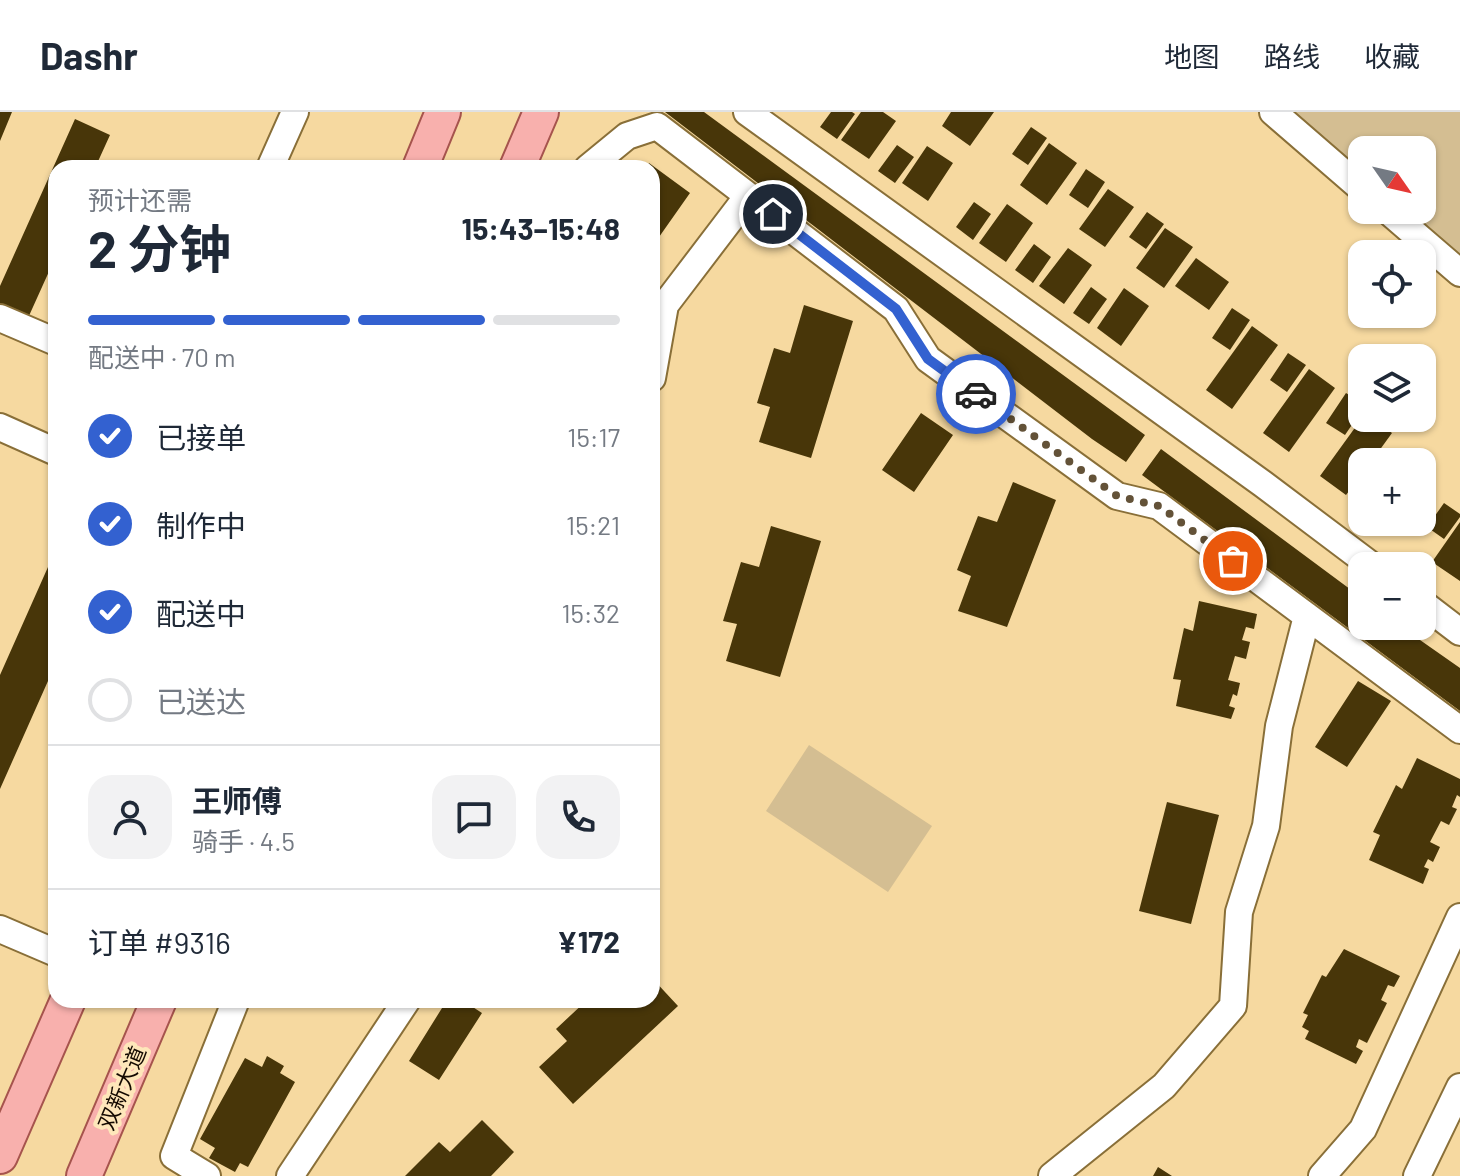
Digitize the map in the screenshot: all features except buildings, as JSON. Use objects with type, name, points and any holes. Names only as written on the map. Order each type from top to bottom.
[{"type":"main road","points":[[423,160],[443,112]]},
{"type":"main road","points":[[520,160],[541,112]]},
{"type":"main road","points":[[0,1156],[65,1008]]},
{"type":"main road","name":"双新大道","points":[[84,1176],[156,1008]]},
{"type":"street","points":[[274,160],[295,112]]},
{"type":"street","points":[[747,112],[1353,552]]},
{"type":"street","points":[[1273,112],[1348,177]]},
{"type":"street","points":[[598,160],[627,136],[657,126],[896,309],[928,359],[1117,496],[1159,506],[1460,730]]},
{"type":"street","points":[[660,333],[665,305],[748,196]]},
{"type":"street","points":[[1403,224],[1460,273]]},
{"type":"street","points":[[0,318],[48,339]]},
{"type":"street","points":[[0,427],[48,448]]},
{"type":"street","points":[[1436,614],[1460,632]]},
{"type":"street","points":[[1052,1176],[1164,1086],[1233,1006],[1239,912],[1266,826],[1279,726],[1307,616]]},
{"type":"street","points":[[1322,1176],[1363,1129],[1460,917]]},
{"type":"street","points":[[0,929],[48,950]]},
{"type":"street","points":[[207,1176],[174,1156],[233,1008]]},
{"type":"street","points":[[290,1176],[402,1008]]},
{"type":"street","points":[[1417,1176],[1460,1087]]},
{"type":"shaded area","points":[[1273,112],[1460,112],[1460,273],[1436,252],[1436,240],[1422,240],[1403,224],[1436,224],[1436,136],[1348,136],[1348,177]]},
{"type":"shaded area","points":[[809,745],[932,826],[888,892],[766,811]]},
{"type":"way so far","points":[[976,394],[1117,496],[1159,506],[1233,561]]},
{"type":"route","points":[[773,214],[896,309],[928,359],[976,394]]}]
